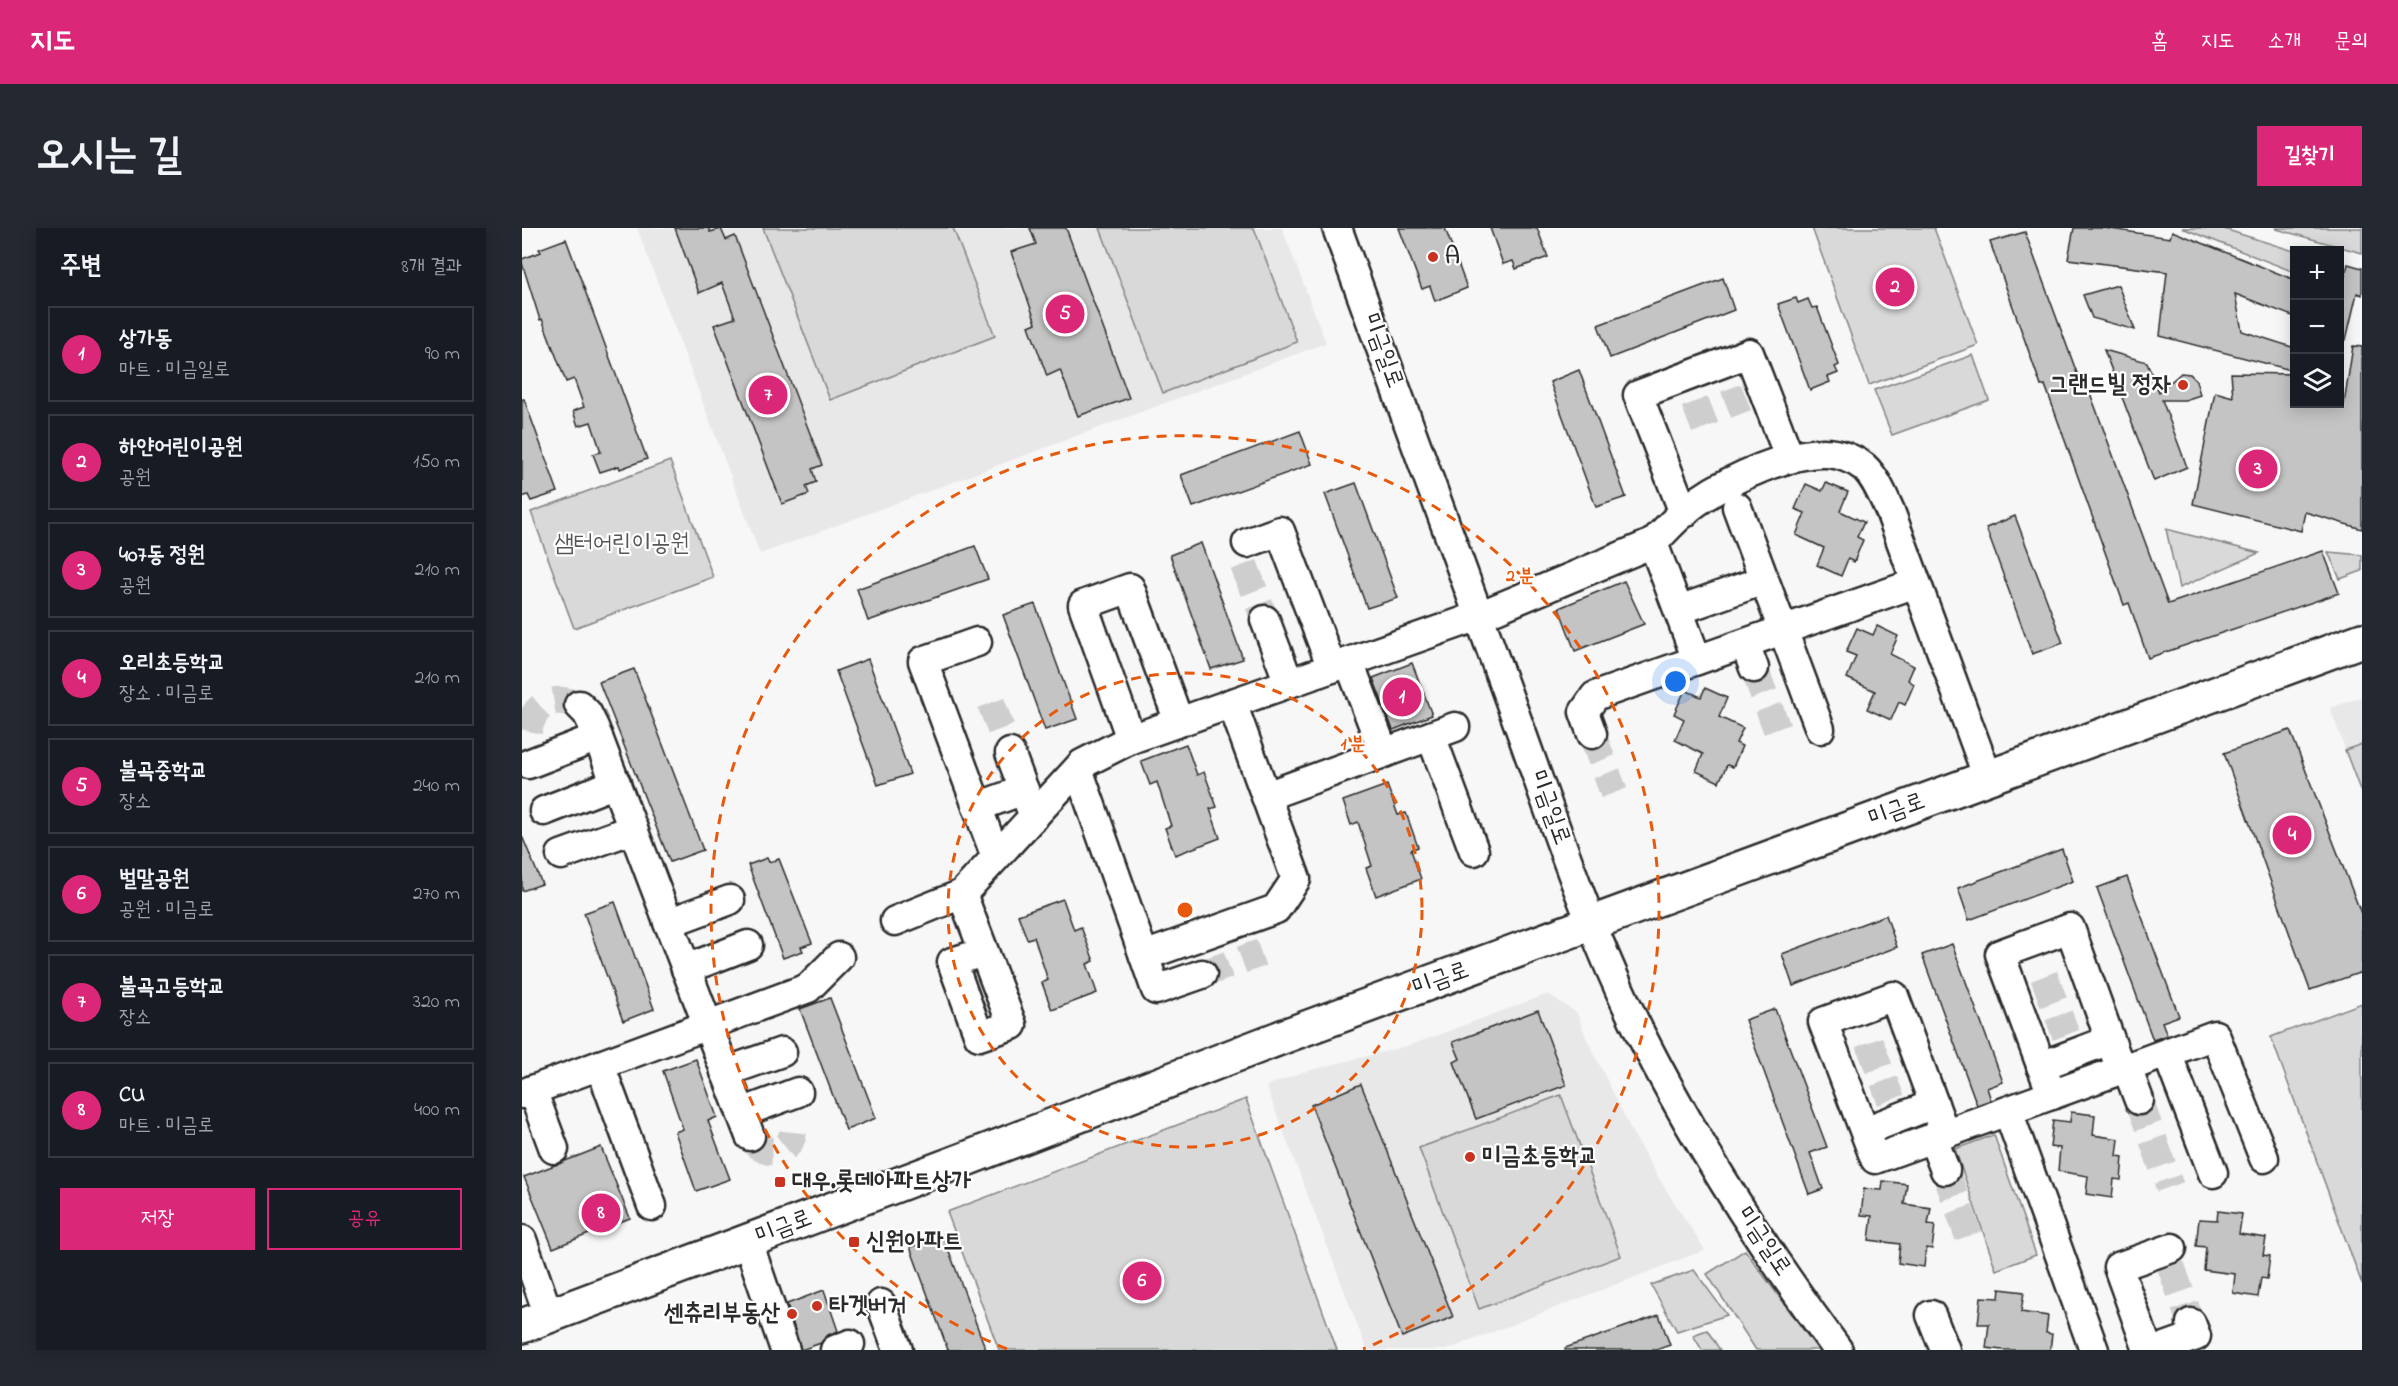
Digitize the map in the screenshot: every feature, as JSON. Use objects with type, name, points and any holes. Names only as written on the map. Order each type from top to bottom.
[{"type":"main road","name":"미금로","points":[[536,1321],[1290,1034],[2362,640]]},
{"type":"street","name":"미금일로","points":[[1338,228],[1593,924],[1619,987],[1641,1034],[1691,1126],[1746,1217],[1838,1350]]},
{"type":"street","points":[[1684,513],[1638,395],[1749,353],[1755,394],[1790,459]]},
{"type":"street","points":[[895,921],[962,894],[1082,764],[1131,739],[1479,616],[1653,543],[1703,498],[1738,479],[1805,454],[1827,452],[1846,457],[1865,468],[1890,511],[1989,778]]},
{"type":"street","points":[[1737,507],[1820,729]]},
{"type":"street","points":[[1247,543],[1280,531],[1340,665],[1384,753]]},
{"type":"street","points":[[1653,543],[1697,660]]},
{"type":"street","points":[[1679,610],[1764,580]]},
{"type":"street","points":[[1592,734],[1584,712],[1595,696],[1697,660],[1749,656],[1783,630],[1916,583]]},
{"type":"street","points":[[1131,739],[1083,605],[1130,588],[1179,722]]},
{"type":"street","points":[[1265,620],[1289,683]]},
{"type":"street","points":[[977,642],[923,661],[996,858]]},
{"type":"street","points":[[1144,956],[1276,909],[1296,879],[1232,703]]},
{"type":"street","points":[[579,705],[587,713],[598,737],[745,1125],[798,1092]]},
{"type":"street","points":[[1266,796],[1443,731],[1474,851]]},
{"type":"street","points":[[528,764],[598,737]]},
{"type":"street","points":[[1010,753],[1034,817]]},
{"type":"street","points":[[1078,769],[1156,990],[1202,974]]},
{"type":"street","points":[[544,811],[616,783]]},
{"type":"street","points":[[977,807],[1024,790]]},
{"type":"street","points":[[561,855],[633,829]]},
{"type":"street","points":[[962,894],[984,952]]},
{"type":"street","points":[[668,923],[730,900]]},
{"type":"street","points":[[2052,1095],[2000,954],[2070,928],[2110,1040],[2139,1100]]},
{"type":"street","points":[[686,969],[748,945]]},
{"type":"street","points":[[554,1149],[527,1092],[808,988],[839,957]]},
{"type":"street","points":[[1945,1170],[1939,1136],[1934,1104],[1894,996],[1824,1022],[1875,1160],[1939,1136],[2124,1069],[2215,1035],[2264,1158]]},
{"type":"street","points":[[2041,1066],[2069,1045],[2110,1040]]},
{"type":"street","points":[[725,1072],[782,1052]]},
{"type":"street","points":[[2167,1053],[2212,1173]]},
{"type":"street","points":[[600,1065],[652,1206]]},
{"type":"street","points":[[1865,1131],[1894,1109],[1934,1104]]},
{"type":"street","points":[[2008,1111],[2094,1350]]},
{"type":"street","points":[[522,1240],[536,1321]]},
{"type":"street","points":[[748,1242],[785,1350]]},
{"type":"street","points":[[2148,1350],[2118,1268],[2172,1248]]},
{"type":"street","points":[[880,1304],[898,1350]]},
{"type":"street","points":[[1931,1315],[1945,1350]]},
{"type":"street","points":[[2157,1350],[2196,1336],[2191,1323]]},
{"type":"shaded area","points":[[637,228],[1282,228],[1326,343],[760,554]]},
{"type":"shaded area","points":[[2362,697],[2362,795],[2330,708]]},
{"type":"shaded area","name":"미금초등학교","points":[[1548,994],[1577,1013],[1586,1037],[1632,1132],[1705,1250],[1446,1350],[1367,1350],[1266,1086],[1303,1072],[1411,1045]]},
{"type":"green space","points":[[763,228],[953,228],[995,336],[830,400]]},
{"type":"green space","points":[[1100,228],[1254,228],[1297,342],[1163,393]]},
{"type":"green space","points":[[1812,228],[1934,228],[1978,345],[1869,385]]},
{"type":"green space","points":[[2182,228],[2221,228],[2290,250],[2290,270]]},
{"type":"green space","points":[[2362,228],[2362,253],[2344,248],[2344,246],[2276,229]]},
{"type":"green space","points":[[1973,355],[1989,400],[1892,435],[1874,390]]},
{"type":"green space","name":"샘터어린이공원","points":[[670,461],[713,577],[574,628],[531,512]]},
{"type":"green space","points":[[2166,529],[2259,553],[2179,588]]},
{"type":"green space","points":[[2328,552],[2362,555],[2362,571],[2340,579]]},
{"type":"green space","points":[[2362,744],[2362,795],[2345,750]]},
{"type":"green space","points":[[2362,1003],[2362,1284],[2271,1037]]},
{"type":"green space","points":[[1561,1095],[1621,1256],[1479,1309],[1419,1148]]},
{"type":"green space","points":[[1246,1099],[1337,1350],[999,1350],[947,1212]]},
{"type":"green space","points":[[1994,1135],[2036,1255],[1996,1270],[1955,1149]]},
{"type":"green space","points":[[1745,1250],[1818,1350],[1756,1350],[1707,1274]]},
{"type":"green space","points":[[1694,1270],[1727,1315],[1677,1331],[1651,1285]]},
{"type":"green space","points":[[1707,1330],[1720,1350],[1702,1350],[1693,1335]]},
{"type":"building","points":[[675,228],[709,228],[710,232],[721,229],[726,240],[735,236],[822,465],[812,469],[816,482],[806,486],[809,494],[782,504],[714,325],[735,318],[722,283],[699,293]]},
{"type":"building","points":[[1030,228],[1066,228],[1129,398],[1078,416],[1060,370],[1047,376],[1029,326],[1036,323],[1011,252],[1036,244]]},
{"type":"building","name":"A","points":[[1399,228],[1445,228],[1467,288],[1435,301],[1430,286],[1422,289]]},
{"type":"building","points":[[1490,228],[1537,228],[1548,257],[1516,269],[1513,261],[1503,264]]},
{"type":"building","points":[[2074,228],[2104,228],[2170,238],[2172,231],[2290,278],[2290,315],[2235,294],[2242,331],[2290,346],[2290,370],[2160,336],[2167,272],[2068,259]]},
{"type":"building","points":[[2025,232],[2085,395],[2090,393],[2168,604],[2323,551],[2339,593],[2148,658],[2129,603],[2124,605],[2045,385],[2041,386],[1990,242]]},
{"type":"building","points":[[566,239],[647,459],[620,469],[619,466],[600,472],[593,454],[601,452],[591,422],[578,426],[573,411],[584,407],[574,379],[566,382],[542,319],[540,320],[522,263],[522,259],[541,252],[539,249]]},
{"type":"building","points":[[2348,264],[2362,268],[2362,295],[2357,293],[2346,340],[2344,340],[2344,279]]},
{"type":"building","points":[[1723,278],[1734,310],[1610,358],[1598,325]]},
{"type":"building","points":[[2118,285],[2135,330],[2092,318],[2083,295]]},
{"type":"building","points":[[1796,298],[1798,303],[1808,299],[1812,308],[1817,307],[1839,365],[1835,367],[1838,373],[1828,377],[1830,382],[1810,390],[1778,304]]},
{"type":"building","points":[[2353,346],[2362,347],[2362,529],[2305,512],[2301,531],[2193,504],[2215,392],[2233,397],[2231,373],[2290,374],[2290,408],[2344,408]]},
{"type":"building","points":[[2104,350],[2147,362],[2159,392],[2181,373],[2190,374],[2196,380],[2200,395],[2185,400],[2162,400],[2187,467],[2154,481]]},
{"type":"building","points":[[1579,370],[1626,497],[1596,507],[1550,382]]},
{"type":"building","points":[[522,399],[524,399],[558,492],[531,501],[528,495],[522,497]]},
{"type":"building","points":[[1300,431],[1312,464],[1193,507],[1181,475]]},
{"type":"building","points":[[1356,483],[1398,598],[1367,608],[1325,494]]},
{"type":"building","points":[[1826,483],[1848,492],[1840,511],[1864,522],[1857,537],[1863,540],[1854,562],[1848,559],[1841,576],[1817,565],[1824,548],[1796,535],[1805,513],[1795,509],[1806,484],[1822,491]]},
{"type":"building","points":[[2015,516],[2063,643],[2032,654],[1986,528]]},
{"type":"building","points":[[1201,543],[1243,659],[1211,669],[1170,555]]},
{"type":"building","points":[[975,546],[988,579],[868,621],[857,589]]},
{"type":"building","points":[[1624,581],[1644,624],[1575,651],[1559,608]]},
{"type":"building","points":[[1035,604],[1077,719],[1045,730],[1003,615]]},
{"type":"building","points":[[1877,626],[1898,636],[1890,654],[1914,666],[1908,680],[1914,684],[1905,705],[1899,702],[1891,720],[1867,709],[1875,691],[1847,678],[1856,656],[1846,652],[1857,628],[1873,635]]},
{"type":"building","points":[[868,659],[910,774],[878,785],[836,671]]},
{"type":"building","points":[[1412,663],[1432,715],[1393,730],[1373,678]]},
{"type":"building","points":[[634,669],[703,850],[670,862],[599,682]]},
{"type":"building","points":[[1705,688],[1727,698],[1719,717],[1743,728],[1736,743],[1742,746],[1733,767],[1727,765],[1719,782],[1696,771],[1703,754],[1675,740],[1684,719],[1674,714],[1685,690],[1701,697]]},
{"type":"building","points":[[2290,730],[2362,916],[2362,972],[2310,990],[2224,753]]},
{"type":"building","points":[[1186,744],[1197,775],[1204,772],[1217,807],[1210,809],[1220,838],[1175,855],[1165,828],[1171,826],[1157,782],[1150,785],[1141,761]]},
{"type":"building","points":[[1387,785],[1398,815],[1406,813],[1418,847],[1411,850],[1421,879],[1376,896],[1366,868],[1372,866],[1358,822],[1351,825],[1343,801]]},
{"type":"building","points":[[522,836],[542,884],[522,891]]},
{"type":"building","points":[[2062,849],[2073,881],[1969,920],[1958,888]]},
{"type":"building","points":[[767,858],[769,862],[779,859],[812,943],[801,947],[803,951],[783,958],[748,865]]},
{"type":"building","points":[[2127,877],[2179,1016],[2162,1022],[2167,1035],[2153,1040],[2097,888]]},
{"type":"building","points":[[1063,899],[1074,930],[1081,927],[1094,961],[1087,964],[1097,993],[1052,1010],[1042,983],[1048,980],[1034,937],[1027,939],[1018,915]]},
{"type":"building","points":[[615,902],[654,1009],[623,1021],[584,913]]},
{"type":"building","points":[[1886,915],[1897,947],[1793,986],[1782,954]]},
{"type":"building","points":[[1952,944],[2003,1082],[1987,1088],[1991,1100],[1977,1105],[1922,955]]},
{"type":"building","points":[[830,998],[876,1118],[846,1130],[800,1009]]},
{"type":"building","points":[[1775,1009],[1827,1147],[1810,1153],[1823,1189],[1809,1194],[1745,1020]]},
{"type":"building","points":[[1538,1010],[1566,1085],[1476,1119],[1454,1062],[1460,1059],[1453,1042]]},
{"type":"building","points":[[696,1059],[717,1117],[708,1121],[730,1179],[696,1191],[675,1132],[683,1129],[663,1071]]},
{"type":"building","points":[[1361,1084],[1453,1317],[1402,1337],[1311,1105]]},
{"type":"building","points":[[2071,1112],[2095,1115],[2093,1135],[2119,1139],[2117,1156],[2123,1157],[2121,1180],[2114,1179],[2112,1198],[2086,1194],[2088,1176],[2058,1171],[2060,1148],[2050,1147],[2053,1120],[2070,1122]]},
{"type":"building","points":[[601,1147],[630,1218],[553,1248],[524,1177]]},
{"type":"building","points":[[1883,1181],[1907,1184],[1904,1204],[1931,1208],[1928,1224],[1935,1225],[1932,1249],[1926,1248],[1924,1267],[1898,1263],[1900,1244],[1869,1240],[1872,1216],[1861,1215],[1864,1189],[1882,1190]]},
{"type":"building","points":[[2218,1211],[2242,1214],[2239,1234],[2266,1238],[2263,1255],[2270,1256],[2267,1279],[2261,1278],[2258,1297],[2233,1293],[2235,1274],[2204,1270],[2206,1247],[2196,1246],[2199,1219],[2217,1220]]},
{"type":"building","points":[[943,1235],[986,1350],[948,1350],[910,1247]]},
{"type":"building","points":[[2000,1289],[2024,1292],[2021,1312],[2048,1316],[2046,1333],[2052,1334],[2050,1350],[1986,1348],[1989,1324],[1978,1324],[1981,1297],[1999,1298]]},
{"type":"building","points":[[824,1290],[838,1331],[828,1335],[821,1343],[801,1350],[787,1304]]},
{"type":"building","points":[[1659,1315],[1670,1345],[1656,1350],[1565,1350],[1565,1348]]},
{"type":"tunnel","points":[[1687,420],[1746,397]]},
{"type":"tunnel","points":[[1244,565],[1265,620]]},
{"type":"tunnel","points":[[1754,668],[1777,729]]},
{"type":"tunnel","points":[[528,731],[535,713],[546,703],[561,701],[579,705]]},
{"type":"tunnel","points":[[991,703],[1010,753]]},
{"type":"tunnel","points":[[1592,734],[1614,793]]},
{"type":"tunnel","points":[[1202,974],[1261,953]]},
{"type":"tunnel","points":[[2044,976],[2066,1035]]},
{"type":"tunnel","points":[[1869,1042],[1891,1100]]},
{"type":"tunnel","points":[[2139,1100],[2170,1187]]},
{"type":"tunnel","points":[[750,1136],[761,1147],[774,1151],[786,1146],[793,1132]]},
{"type":"tunnel","points":[[1945,1170],[1969,1237]]},
{"type":"tunnel","points":[[2171,1266],[2191,1323]]},
{"type":"place","name":"A","points":[[1433,257]]},
{"type":"place","name":"하얀어린이공원","points":[[1895,287]]},
{"type":"place","name":"불곡중학교","points":[[1065,314]]},
{"type":"place","name":"그랜드빌 정자","points":[[2183,385]]},
{"type":"place","name":"불곡고등학교","points":[[768,395]]},
{"type":"place","name":"407동 정원","points":[[2258,469]]},
{"type":"place","name":"상가동","points":[[1402,697]]},
{"type":"place","name":"오리초등학교","points":[[2292,835]]},
{"type":"place","name":"미금초등학교","points":[[1470,1157]]},
{"type":"place","name":"대우.롯데아파트상가","points":[[780,1182]]},
{"type":"place","name":"CU","points":[[601,1213]]},
{"type":"place","name":"신원아파트","points":[[854,1242]]},
{"type":"place","name":"벌말공원","points":[[1142,1281]]},
{"type":"place","name":"타겟버거","points":[[817,1306]]},
{"type":"place","name":"센츄리부동산","points":[[792,1314]]}]
